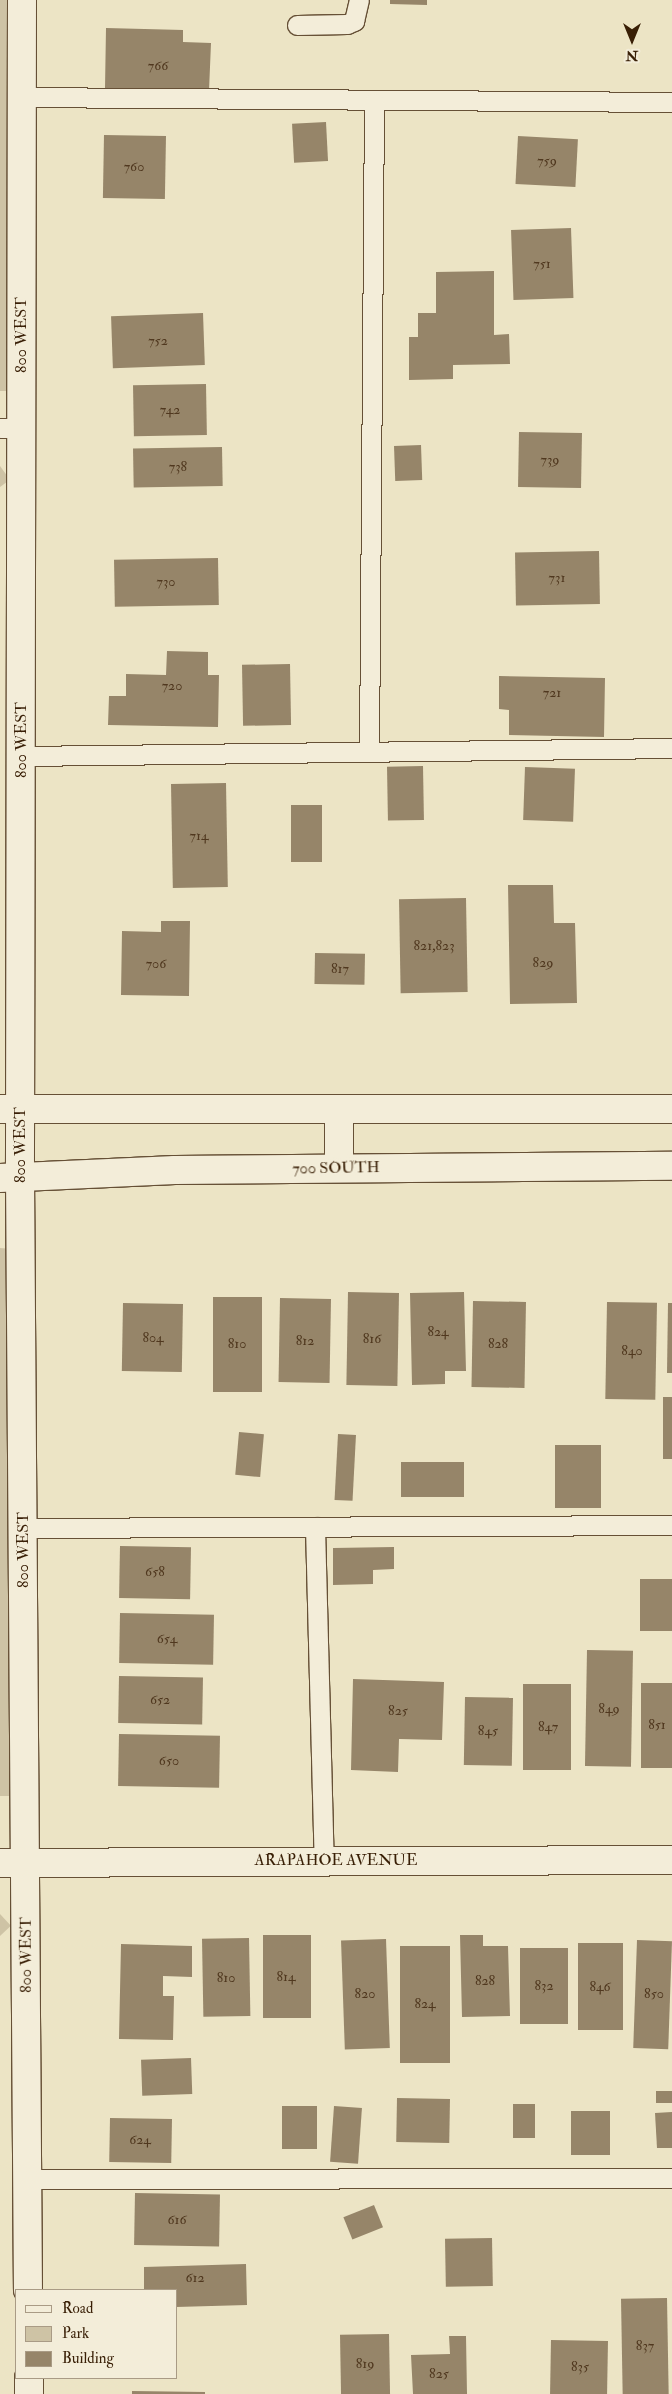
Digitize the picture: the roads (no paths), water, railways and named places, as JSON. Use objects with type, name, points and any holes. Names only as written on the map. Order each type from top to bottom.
[{"type":"street","name":"800 WEST","points":[[22,0],[11,428],[21,756],[10,1110],[10,1177],[22,1528],[12,1862],[27,2179],[28,2289]]},
{"type":"street","points":[[10,1110],[672,1109]]},
{"type":"street","points":[[339,1111],[339,1168]]},
{"type":"street","name":"700 SOUTH","points":[[10,1177],[339,1168],[672,1166]]},
{"type":"street","name":"ARAPAHOE AVENUE","points":[[12,1862],[672,1860]]},
{"type":"street","points":[[29,2379],[29,2394]]},
{"type":"lane","points":[[297,25],[347,24],[354,21],[358,0]]},
{"type":"lane","points":[[21,97],[374,102],[672,102]]},
{"type":"lane","points":[[368,752],[374,102]]},
{"type":"lane","points":[[21,756],[672,748]]},
{"type":"lane","points":[[22,1528],[672,1525]]},
{"type":"lane","points":[[315,1526],[324,1860]]},
{"type":"lane","points":[[27,2179],[672,2178]]}]
